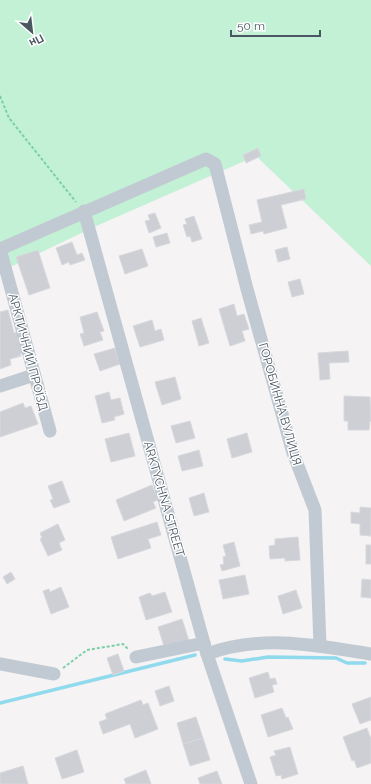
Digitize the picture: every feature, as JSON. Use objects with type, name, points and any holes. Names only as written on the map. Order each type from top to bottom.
[{"type":"street","name":"ГОРОБИННА ВУЛИЦЯ","points":[[84,211],[206,159],[215,164],[247,289],[293,453],[315,510],[320,646]]},
{"type":"street","points":[[0,249],[84,211]]},
{"type":"street","name":"ARKTYCHNA STREET","points":[[84,211],[206,648],[251,784]]},
{"type":"street","name":"АРКТИЧНИЙ ПРОЇЗД","points":[[0,249],[50,431]]},
{"type":"street","points":[[0,386],[34,375]]},
{"type":"street","points":[[136,657],[246,643],[286,642],[371,654]]},
{"type":"street","points":[[0,664],[54,674]]},
{"type":"path","points":[[0,96],[9,118],[84,211]]},
{"type":"path","points":[[54,674],[87,650],[123,644],[136,657]]},
{"type":"green space","points":[[0,0],[371,0],[371,266],[256,156],[94,227],[0,272]]},
{"type":"building","points":[[258,148],[261,156],[246,163],[243,155]]},
{"type":"building","points":[[304,189],[306,199],[281,205],[287,228],[264,234],[263,231],[251,234],[249,225],[262,222],[257,200]]},
{"type":"building","points":[[155,213],[161,228],[149,233],[145,221],[150,220],[148,215]]},
{"type":"building","points":[[194,216],[202,239],[192,242],[190,236],[187,237],[183,225],[187,224],[185,219]]},
{"type":"building","points":[[167,233],[170,243],[156,247],[153,237]]},
{"type":"building","points":[[72,242],[77,255],[82,253],[85,260],[70,265],[69,262],[62,265],[56,248]]},
{"type":"building","points":[[287,247],[290,259],[278,262],[275,250]]},
{"type":"building","points":[[142,249],[148,266],[125,274],[119,256]]},
{"type":"building","points":[[38,250],[50,288],[29,295],[16,257]]},
{"type":"building","points":[[300,279],[304,294],[292,297],[288,282]]},
{"type":"building","points":[[234,304],[237,316],[244,314],[249,329],[242,331],[245,341],[230,346],[219,309]]},
{"type":"building","points":[[8,310],[14,333],[18,332],[24,353],[20,354],[21,356],[10,359],[11,365],[0,369],[0,312]]},
{"type":"building","points":[[97,312],[104,331],[100,332],[103,340],[84,346],[80,334],[84,333],[80,317]]},
{"type":"building","points":[[201,318],[209,343],[199,346],[192,321]]},
{"type":"building","points":[[152,320],[155,331],[161,329],[164,340],[140,347],[133,326]]},
{"type":"building","points":[[115,348],[120,364],[100,371],[94,354]]},
{"type":"building","points":[[348,351],[349,362],[329,363],[330,379],[320,380],[318,353]]},
{"type":"building","points":[[175,377],[181,399],[162,405],[155,382]]},
{"type":"building","points":[[109,392],[111,400],[120,398],[124,414],[114,417],[115,420],[102,423],[95,396]]},
{"type":"building","points":[[344,396],[370,397],[371,421],[369,430],[348,430],[348,421],[344,421]]},
{"type":"building","points":[[23,403],[25,408],[31,406],[38,424],[0,437],[0,412]]},
{"type":"building","points":[[190,421],[195,438],[176,443],[171,426]]},
{"type":"building","points":[[129,433],[135,456],[111,462],[105,439]]},
{"type":"building","points":[[247,433],[252,452],[232,458],[227,439]]},
{"type":"building","points":[[199,450],[203,466],[182,471],[178,456]]},
{"type":"building","points":[[62,481],[70,502],[54,508],[50,500],[53,499],[48,486]]},
{"type":"building","points":[[152,485],[158,500],[153,502],[156,508],[124,521],[116,500]]},
{"type":"building","points":[[204,493],[209,512],[194,516],[189,498]]},
{"type":"building","points":[[360,507],[371,508],[371,536],[360,535],[360,524],[351,523],[351,512],[360,513]]},
{"type":"building","points":[[157,522],[161,535],[148,539],[151,548],[118,559],[111,537]]},
{"type":"building","points":[[58,524],[65,540],[59,543],[62,550],[48,556],[40,539],[42,538],[40,533]]},
{"type":"building","points":[[298,537],[300,560],[285,561],[285,558],[270,559],[269,546],[275,545],[275,539]]},
{"type":"building","points":[[234,542],[240,566],[222,571],[220,565],[224,564],[223,557],[226,556],[223,545]]},
{"type":"building","points":[[366,545],[371,545],[371,564],[366,564]]},
{"type":"building","points":[[11,572],[15,579],[7,584],[3,577]]},
{"type":"building","points":[[245,575],[249,594],[223,599],[219,580]]},
{"type":"building","points":[[362,579],[371,580],[371,598],[361,597]]},
{"type":"building","points":[[61,587],[69,607],[51,614],[43,591],[49,589],[50,592]]},
{"type":"building","points":[[296,590],[302,608],[283,614],[278,596]]},
{"type":"building","points":[[165,592],[172,612],[146,620],[139,597],[150,593],[152,596]]},
{"type":"building","points":[[182,619],[189,641],[165,649],[158,627]]},
{"type":"building","points":[[118,654],[124,671],[113,675],[107,658]]},
{"type":"building","points":[[268,672],[270,679],[275,678],[277,684],[272,685],[274,692],[255,698],[249,678]]},
{"type":"building","points":[[169,686],[174,701],[160,706],[155,691]]},
{"type":"building","points":[[371,697],[371,720],[360,724],[352,704]]},
{"type":"building","points":[[141,700],[143,705],[148,703],[158,729],[135,738],[130,724],[103,734],[99,722],[107,719],[105,714]]},
{"type":"building","points":[[282,708],[293,729],[268,737],[261,715]]},
{"type":"building","points":[[196,717],[203,738],[183,744],[177,723]]},
{"type":"building","points":[[367,728],[371,739],[371,763],[357,768],[354,760],[352,761],[343,737]]},
{"type":"building","points":[[203,738],[210,760],[190,766],[183,744]]},
{"type":"building","points":[[290,747],[298,774],[282,779],[281,775],[276,776],[270,757],[276,755],[274,751]]},
{"type":"building","points":[[77,750],[84,772],[62,779],[55,758]]},
{"type":"building","points":[[23,766],[28,784],[0,784],[0,773]]},
{"type":"building","points":[[146,770],[151,784],[126,784],[124,779]]},
{"type":"building","points":[[217,771],[222,784],[200,784],[198,778]]},
{"type":"waterway","points":[[0,703],[195,655]]},
{"type":"waterway","points":[[225,659],[242,661],[268,657],[336,658],[347,663],[365,663]]}]
